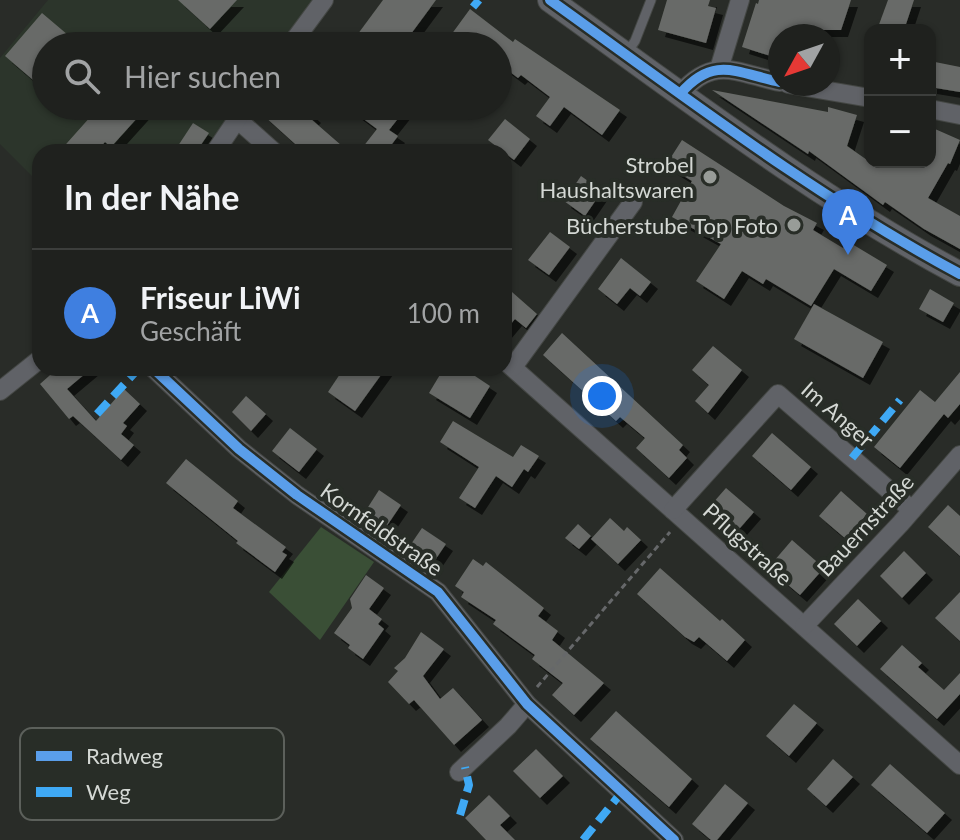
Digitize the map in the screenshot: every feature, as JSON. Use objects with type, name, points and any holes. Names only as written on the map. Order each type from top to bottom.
[{"type":"street","points":[[300,32],[324,0]]},
{"type":"street","points":[[550,0],[792,174],[960,274]]},
{"type":"street","points":[[719,69],[740,0]]},
{"type":"street","points":[[681,93],[698,75],[719,69],[768,79]]},
{"type":"street","points":[[840,93],[864,97]]},
{"type":"street","points":[[936,110],[960,115]]},
{"type":"street","points":[[220,144],[236,120]]},
{"type":"street","points":[[248,120],[267,144]]},
{"type":"street","points":[[512,359],[633,202]]},
{"type":"street","points":[[0,391],[32,365]]},
{"type":"street","name":"Pflugstraße","points":[[512,368],[960,765]]},
{"type":"street","name":"Kornfeldstraße","points":[[161,376],[239,449],[297,495],[438,592],[527,704],[674,840]]},
{"type":"street","name":"Im Anger","points":[[678,514],[778,394],[912,510]]},
{"type":"street","name":"Bauernstraße","points":[[804,626],[960,455]]},
{"type":"street","points":[[459,772],[527,704]]},
{"type":"lane","points":[[626,54],[635,41],[651,0]]},
{"type":"path","points":[[527,704],[557,662],[678,514]]},
{"type":"shaded area","points":[[48,0],[313,0],[289,32],[32,32],[32,120],[226,120],[209,144],[32,144],[32,176],[0,144],[0,58]]},
{"type":"green space","points":[[321,527],[374,562],[320,640],[269,592]]},
{"type":"building","points":[[178,0],[237,0],[210,29]]},
{"type":"building","points":[[383,0],[436,0],[412,32],[359,32]]},
{"type":"building","points":[[667,0],[710,0],[708,6],[716,8],[706,43],[658,30]]},
{"type":"building","points":[[759,0],[851,0],[841,30],[840,24],[768,24],[768,55],[742,47]]},
{"type":"building","points":[[888,0],[914,0],[906,24],[879,24]]},
{"type":"building","points":[[470,9],[500,32],[453,32]]},
{"type":"building","points":[[42,13],[64,32],[32,32],[32,79],[5,56]]},
{"type":"building","points":[[515,39],[620,110],[602,135],[564,107],[550,126],[536,116],[550,97],[521,75],[518,78],[512,74],[512,41]]},
{"type":"building","points":[[936,62],[960,67],[960,92],[936,88]]},
{"type":"building","points":[[712,90],[828,112],[828,107],[857,115],[847,146],[864,158],[864,168],[936,168],[936,129],[960,140],[950,164],[928,198],[960,216],[960,249],[885,202],[883,205],[809,151],[808,154]]},
{"type":"building","points":[[88,120],[135,120],[114,144],[66,144]]},
{"type":"building","points":[[269,120],[312,120],[340,144],[295,144]]},
{"type":"building","points":[[365,120],[397,120],[389,130],[398,136],[392,144],[365,144],[377,129]]},
{"type":"building","points":[[504,120],[530,139],[514,160],[512,144],[493,144],[488,140]]},
{"type":"building","points":[[193,123],[209,133],[201,144],[179,144]]},
{"type":"building","points":[[682,140],[784,206],[817,223],[813,230],[843,248],[847,241],[887,265],[871,291],[834,269],[811,306],[766,279],[763,284],[742,271],[724,299],[696,281],[721,244],[672,217],[692,181],[666,165]]},
{"type":"building","points":[[581,176],[602,191],[585,216],[564,201]]},
{"type":"building","points":[[550,232],[570,247],[549,275],[528,260]]},
{"type":"building","points":[[621,258],[651,282],[640,296],[630,288],[617,304],[598,289]]},
{"type":"building","points":[[930,289],[954,303],[943,322],[919,309]]},
{"type":"building","points":[[512,292],[537,314],[526,328],[515,319],[512,323]]},
{"type":"building","points":[[814,304],[883,342],[863,378],[794,339]]},
{"type":"building","points":[[562,333],[683,445],[679,450],[687,458],[669,478],[636,448],[645,438],[620,417],[616,421],[543,355]]},
{"type":"building","points":[[713,346],[742,370],[708,413],[695,401],[709,385],[692,370]]},
{"type":"building","points":[[960,372],[960,404],[948,418],[944,414],[900,468],[874,447],[920,390],[935,402]]},
{"type":"building","points":[[49,376],[82,376],[67,389],[96,421],[124,389],[140,404],[123,423],[127,426],[121,434],[134,445],[121,460],[73,416],[69,419],[40,384]]},
{"type":"building","points":[[339,376],[380,376],[355,411],[328,392]]},
{"type":"building","points":[[439,376],[475,376],[490,386],[470,418],[429,393]]},
{"type":"building","points":[[246,396],[266,414],[251,431],[232,412]]},
{"type":"building","points":[[453,421],[513,457],[521,445],[539,456],[528,472],[524,469],[512,487],[496,476],[475,508],[459,498],[479,467],[440,442]]},
{"type":"building","points":[[290,428],[317,449],[299,472],[272,451]]},
{"type":"building","points":[[772,433],[811,467],[791,490],[752,456]]},
{"type":"building","points":[[186,459],[238,501],[233,508],[286,547],[282,552],[287,555],[275,572],[166,483]]},
{"type":"building","points":[[726,488],[754,512],[733,536],[705,512]]},
{"type":"building","points":[[379,490],[401,505],[384,530],[363,515]]},
{"type":"building","points":[[841,491],[867,514],[846,539],[819,516]]},
{"type":"building","points":[[948,505],[960,516],[960,556],[928,527]]},
{"type":"building","points":[[610,518],[624,531],[627,527],[641,540],[618,564],[591,539]]},
{"type":"building","points":[[578,524],[591,536],[579,549],[565,538]]},
{"type":"building","points":[[422,528],[446,544],[433,563],[409,547]]},
{"type":"building","points":[[792,540],[824,568],[800,595],[768,568]]},
{"type":"building","points":[[904,551],[926,573],[902,598],[880,576]]},
{"type":"building","points":[[473,559],[483,566],[486,562],[544,608],[538,616],[558,631],[552,640],[604,683],[574,715],[552,695],[563,683],[532,659],[535,655],[493,624],[496,620],[461,597],[464,592],[455,586]]},
{"type":"building","points":[[660,568],[745,640],[727,661],[699,637],[694,642],[685,637],[637,594]]},
{"type":"building","points":[[366,575],[384,588],[369,609],[382,619],[378,624],[384,629],[363,659],[334,633],[352,608],[350,599]]},
{"type":"building","points":[[960,592],[960,641],[935,618]]},
{"type":"building","points":[[858,599],[881,621],[857,646],[834,624]]},
{"type":"building","points":[[421,632],[444,649],[423,676],[440,699],[453,688],[482,720],[454,745],[414,700],[409,704],[388,682],[398,671],[394,668],[405,658]]},
{"type":"building","points":[[902,645],[922,663],[918,667],[944,690],[960,673],[960,694],[937,719],[880,669]]},
{"type":"building","points":[[794,704],[817,723],[789,756],[766,736]]},
{"type":"building","points":[[616,711],[692,779],[669,807],[590,739]]},
{"type":"building","points":[[536,749],[563,776],[540,798],[513,771]]},
{"type":"building","points":[[833,759],[853,777],[826,806],[807,789]]},
{"type":"building","points":[[890,764],[945,813],[927,833],[871,785]]},
{"type":"building","points":[[725,784],[748,803],[717,840],[711,840],[692,824]]},
{"type":"building","points":[[489,795],[510,816],[500,825],[515,840],[486,840],[465,818]]},
{"type":"marked path","points":[[473,7],[479,0]]},
{"type":"marked path","points":[[97,414],[132,376]]},
{"type":"marked path","points":[[852,458],[900,400]]},
{"type":"marked path","points":[[460,815],[469,785],[465,767]]},
{"type":"marked path","points":[[583,840],[621,793]]},
{"type":"cycle path","points":[[550,0],[801,178],[960,274]]},
{"type":"cycle path","points":[[681,93],[693,81],[715,70],[768,79]]},
{"type":"cycle path","points":[[161,376],[239,449],[297,495],[438,592],[527,704],[674,840]]},
{"type":"place","name":"Strobel Haushaltswaren","points":[[710,177]]},
{"type":"place","name":"Bücherstube Top Foto","points":[[794,225]]},
{"type":"place","name":"Friseur LiWi","points":[[848,255]]}]
